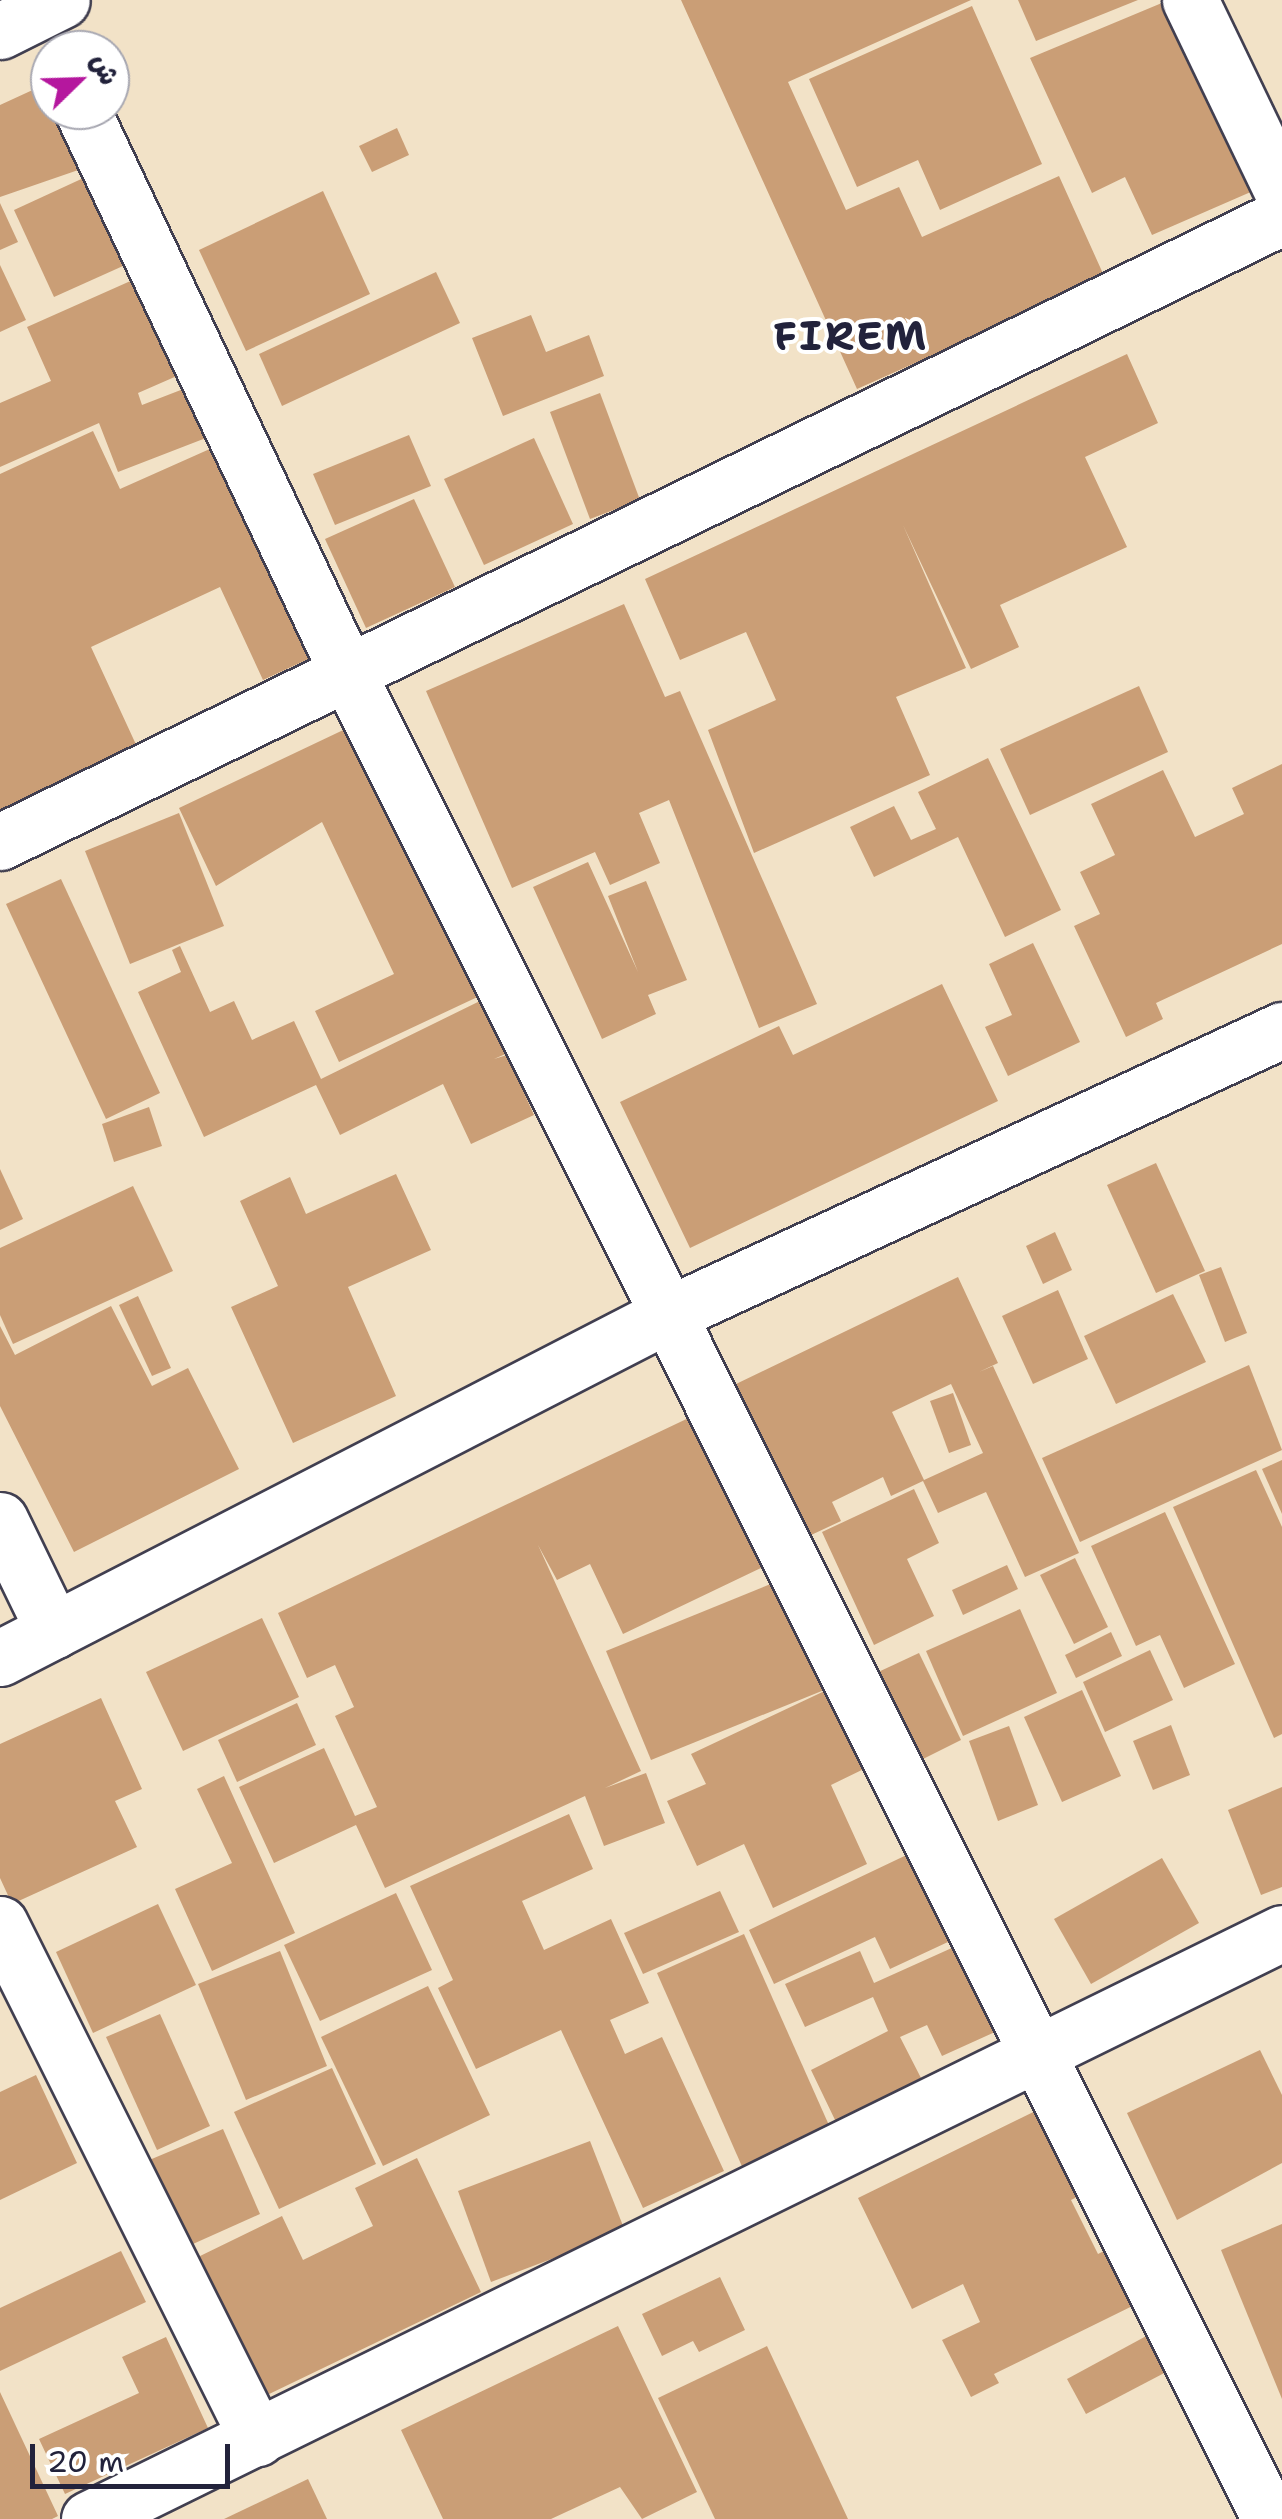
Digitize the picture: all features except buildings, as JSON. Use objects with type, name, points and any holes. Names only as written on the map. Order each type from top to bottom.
[{"type":"street","points":[[1190,0],[1282,190]]},
{"type":"street","points":[[91,130],[348,674],[1043,2056],[1270,2519]]},
{"type":"street","points":[[0,842],[1282,218]]},
{"type":"street","points":[[0,1658],[667,1315],[1282,1030]]},
{"type":"street","points":[[0,1520],[54,1631]]},
{"type":"street","points":[[0,1924],[257,2438]]},
{"type":"street","points":[[89,2519],[1043,2056],[1282,1933]]},
{"type":"district","name":"FIREM","points":[[851,336]]}]
